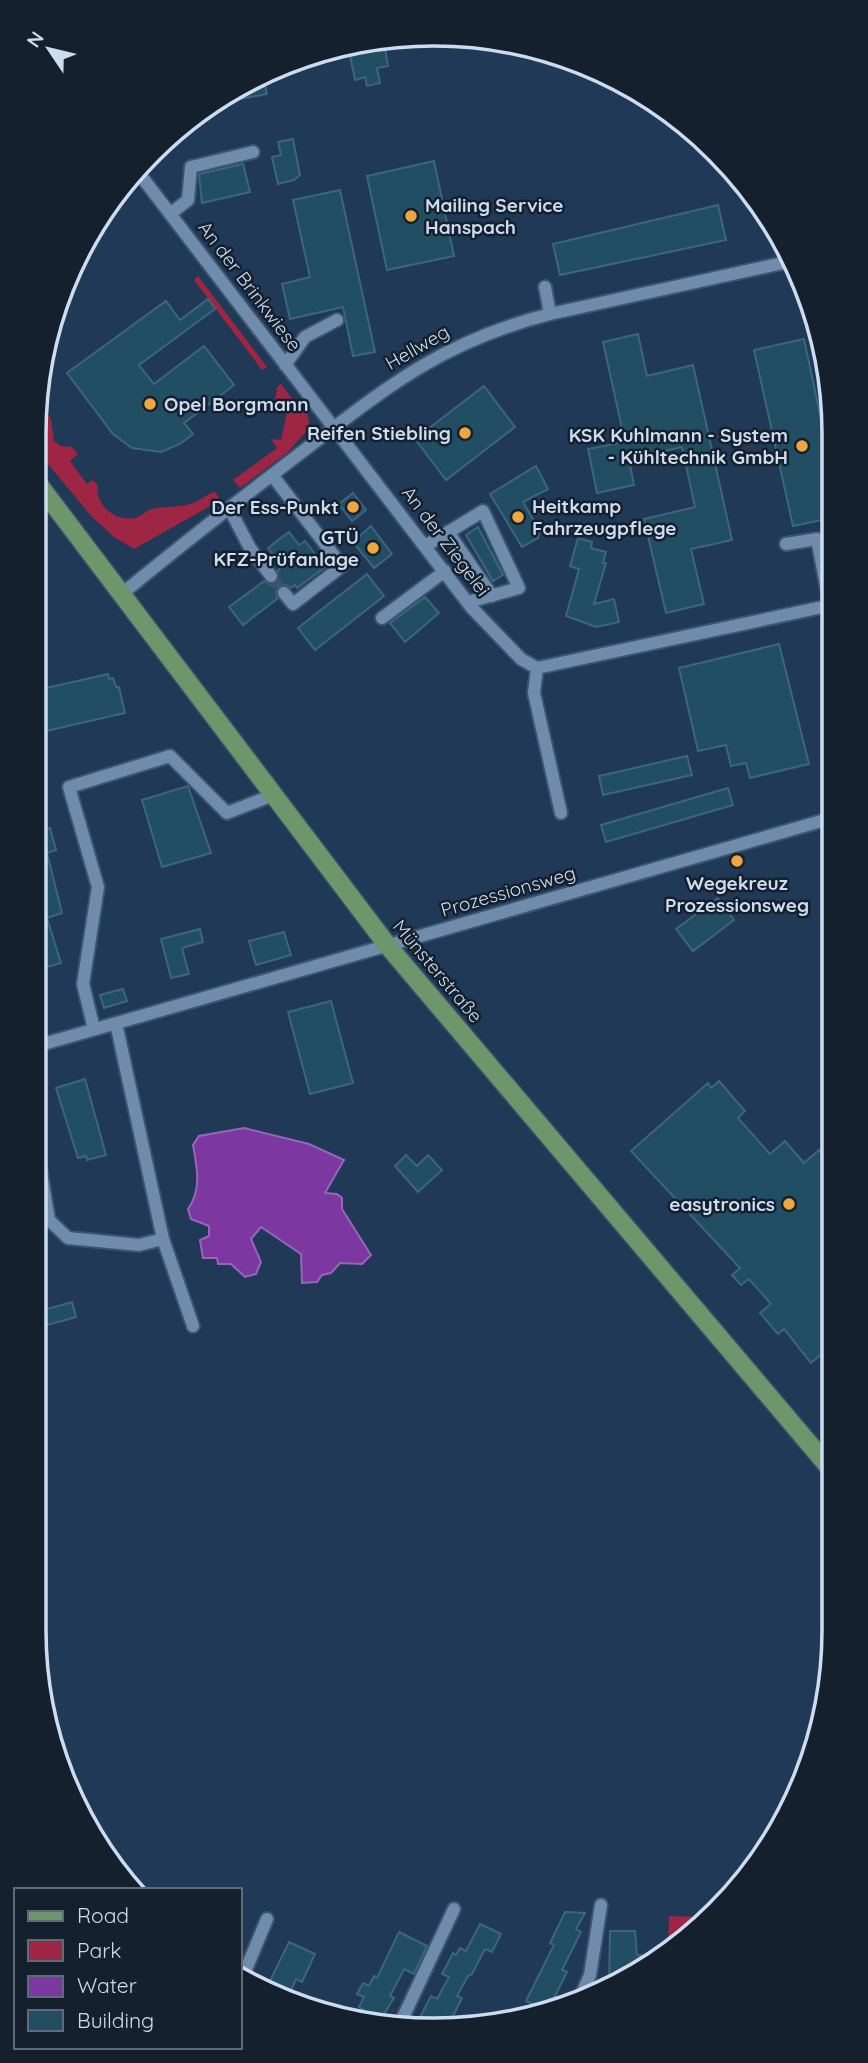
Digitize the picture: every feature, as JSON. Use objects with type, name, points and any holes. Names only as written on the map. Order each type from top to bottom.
[{"type":"main road","name":"Münsterstraße","points":[[46,494],[388,946],[822,1459]]},
{"type":"street","points":[[170,214],[188,200],[191,167],[253,152]]},
{"type":"street","name":"An der Brinkwiese","points":[[142,178],[335,427]]},
{"type":"street","name":"Hellweg","points":[[123,593],[388,385],[434,356],[479,336],[551,314],[783,263]]},
{"type":"street","points":[[545,287],[551,314]]},
{"type":"street","points":[[285,365],[305,337],[337,320]]},
{"type":"street","name":"An der Ziegelei","points":[[335,427],[427,545],[467,603],[521,659],[537,668]]},
{"type":"street","points":[[272,475],[342,566],[293,604],[284,593]]},
{"type":"street","points":[[229,508],[250,548],[271,576]]},
{"type":"street","points":[[427,545],[483,511],[519,588],[467,603]]},
{"type":"street","points":[[448,532],[492,596]]},
{"type":"street","points":[[786,544],[817,539],[822,563]]},
{"type":"street","points":[[382,618],[445,571]]},
{"type":"street","points":[[561,813],[534,693],[537,668],[822,607]]},
{"type":"street","points":[[94,1030],[83,984],[99,887],[69,788],[170,756],[227,813],[273,795]]},
{"type":"street","name":"Prozessionsweg","points":[[46,1043],[822,821]]},
{"type":"street","points":[[116,1023],[163,1239],[193,1326]]},
{"type":"street","points":[[46,1202],[49,1220],[68,1238],[139,1245],[163,1239]]},
{"type":"street","points":[[585,1987],[590,1975],[601,1905]]},
{"type":"street","points":[[404,2016],[454,1909]]},
{"type":"street","points":[[246,1968],[267,1919]]},
{"type":"green space","points":[[198,276],[267,367],[262,370],[194,280]]},
{"type":"green space","points":[[281,384],[300,409],[306,406],[310,427],[288,452],[240,488],[233,480],[277,448],[271,439],[281,440],[287,411],[274,409],[277,387]]},
{"type":"green space","points":[[46,413],[51,419],[54,441],[61,446],[72,447],[78,454],[70,461],[87,484],[93,480],[98,486],[100,500],[109,512],[116,516],[138,517],[152,509],[183,506],[214,491],[221,500],[134,549],[114,537],[92,517],[46,462]]},
{"type":"green space","points":[[669,1916],[695,1917],[671,1937],[668,1939]]},
{"type":"water","points":[[244,1128],[309,1144],[344,1160],[325,1193],[337,1194],[342,1198],[342,1209],[371,1255],[362,1264],[340,1263],[331,1273],[322,1275],[317,1282],[302,1283],[301,1254],[261,1227],[251,1239],[261,1262],[256,1274],[245,1277],[231,1264],[218,1264],[217,1258],[203,1258],[200,1240],[209,1236],[209,1226],[191,1219],[188,1209],[197,1186],[193,1145],[199,1136]]},
{"type":"building","points":[[385,49],[388,66],[377,68],[380,83],[367,86],[365,77],[355,80],[350,55]]},
{"type":"building","points":[[265,85],[267,94],[237,100]]},
{"type":"building","points":[[293,139],[300,175],[294,180],[278,184],[272,157],[281,155],[278,142]]},
{"type":"building","name":"Mailing Service Hanspach","points":[[434,161],[454,256],[387,270],[367,176]]},
{"type":"building","points":[[243,164],[250,192],[202,203],[199,174]]},
{"type":"building","points":[[340,190],[375,352],[353,356],[343,307],[290,319],[282,284],[310,277],[293,200]]},
{"type":"building","points":[[718,205],[726,240],[560,275],[553,244]]},
{"type":"building","name":"Opel Borgmann","points":[[208,299],[215,309],[139,365],[154,384],[204,346],[234,385],[184,423],[193,434],[180,444],[161,452],[132,448],[113,434],[67,373],[166,301],[180,320]]},
{"type":"building","points":[[638,334],[647,376],[693,365],[732,540],[691,549],[704,604],[666,613],[644,519],[695,507],[682,447],[629,459],[634,485],[597,493],[588,449],[625,442],[603,342]]},
{"type":"building","name":"KSK Kuhlmann - System - Kühltechnik GmbH","points":[[804,339],[822,423],[822,520],[793,526],[754,350]]},
{"type":"building","name":"Reifen Stiebling","points":[[484,386],[515,427],[446,480],[415,439]]},
{"type":"building","name":"Heitkamp Fahrzeugpflege","points":[[536,466],[548,489],[523,502],[540,531],[538,538],[522,547],[490,494]]},
{"type":"building","name":"Der Ess-Punkt","points":[[353,493],[366,510],[352,521],[339,504]]},
{"type":"building","name":"GTÜ KFZ-Prüfanlage","points":[[371,526],[392,554],[374,568],[353,542]]},
{"type":"building","points":[[478,527],[503,575],[493,581],[466,535]]},
{"type":"building","points":[[289,532],[299,545],[305,541],[325,567],[297,588],[295,585],[291,588],[286,585],[279,586],[276,591],[277,599],[243,625],[229,607],[264,581],[271,585],[277,583],[278,570],[282,567],[268,548]]},
{"type":"building","points":[[578,538],[592,542],[591,548],[606,552],[603,563],[606,563],[594,604],[614,599],[619,622],[596,627],[566,616],[579,569],[570,566]]},
{"type":"building","points":[[367,574],[384,596],[315,650],[298,628]]},
{"type":"building","points":[[425,597],[439,613],[405,642],[390,623]]},
{"type":"building","points":[[779,644],[809,764],[750,778],[746,763],[731,766],[726,745],[698,751],[679,668]]},
{"type":"building","points":[[108,674],[109,679],[113,678],[116,687],[119,687],[125,713],[46,731],[46,688]]},
{"type":"building","points":[[687,756],[692,775],[603,795],[599,776]]},
{"type":"building","points":[[188,786],[211,853],[162,867],[142,800]]},
{"type":"building","points":[[728,788],[733,805],[606,842],[601,825]]},
{"type":"building","points":[[50,828],[56,850],[47,853],[62,913],[47,918],[61,963],[46,967],[46,829]]},
{"type":"building","points":[[718,898],[734,920],[693,951],[676,929]]},
{"type":"building","points":[[200,929],[203,942],[182,948],[189,974],[171,978],[161,939]]},
{"type":"building","points":[[284,932],[291,955],[256,965],[249,941]]},
{"type":"building","points":[[123,989],[127,1001],[104,1008],[100,995]]},
{"type":"building","points":[[331,1001],[353,1083],[310,1094],[288,1012]]},
{"type":"building","points":[[85,1079],[106,1155],[87,1160],[86,1156],[78,1158],[56,1088]]},
{"type":"building","name":"easytronics","points":[[719,1081],[745,1111],[738,1118],[770,1154],[785,1141],[804,1163],[819,1150],[822,1154],[822,1353],[811,1363],[784,1329],[778,1334],[760,1313],[771,1304],[749,1279],[741,1285],[732,1275],[740,1268],[631,1151],[708,1083],[711,1088]]},
{"type":"building","points":[[406,1155],[417,1166],[428,1155],[442,1170],[418,1192],[395,1166]]},
{"type":"building","points":[[72,1302],[76,1317],[46,1325],[46,1309]]},
{"type":"building","points":[[565,1912],[585,1913],[576,1929],[581,1932],[562,1970],[567,1972],[554,1999],[530,2005],[531,2003],[526,2001],[554,1945],[550,1943]]},
{"type":"building","points":[[480,1924],[501,1934],[492,1952],[485,1949],[472,1974],[468,1976],[457,1996],[462,1998],[452,2017],[420,2017],[431,1996],[437,1999],[449,1977],[442,1974],[453,1953],[456,1955],[460,1948],[466,1951]]},
{"type":"building","points":[[610,1931],[635,1931],[637,1955],[644,1956],[609,1975]]},
{"type":"building","points":[[399,1932],[427,1946],[414,1974],[404,1969],[390,1996],[394,1998],[384,2014],[364,2011],[359,2007],[364,1997],[357,1994],[363,1983],[369,1986],[374,1976],[377,1978]]},
{"type":"building","points":[[289,1942],[315,1954],[302,1982],[296,1979],[291,1990],[270,1981]]},
{"type":"tunnel","points":[[271,576],[284,593]]},
{"type":"place","name":"Mailing Service Hanspach","points":[[411,216]]},
{"type":"place","name":"Opel Borgmann","points":[[150,404]]},
{"type":"place","name":"Reifen Stiebling","points":[[465,433]]},
{"type":"place","name":"KSK Kuhlmann - System - Kühltechnik GmbH","points":[[802,446]]},
{"type":"place","name":"Der Ess-Punkt","points":[[353,507]]},
{"type":"place","name":"Heitkamp Fahrzeugpflege","points":[[518,517]]},
{"type":"place","name":"GTÜ KFZ-Prüfanlage","points":[[373,548]]},
{"type":"place","name":"Wegekreuz Prozessionsweg","points":[[737,861]]},
{"type":"place","name":"easytronics","points":[[789,1204]]}]
